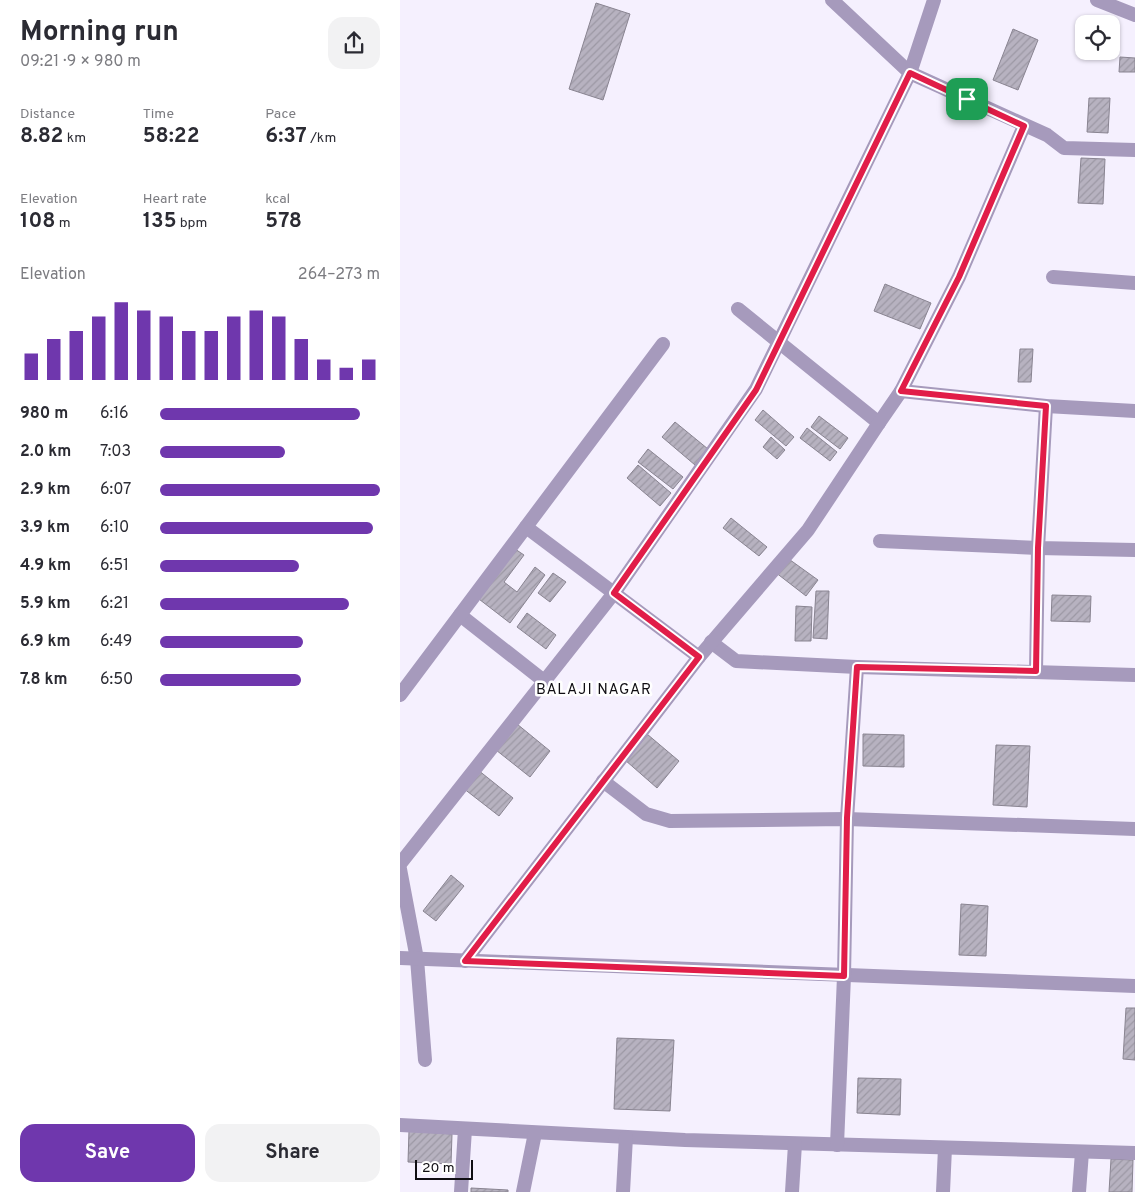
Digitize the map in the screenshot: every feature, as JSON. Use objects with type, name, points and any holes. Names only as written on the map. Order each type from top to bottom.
[{"type":"street","points":[[832,0],[910,73],[1024,126],[1047,134],[1064,148],[1135,150]]},
{"type":"street","points":[[400,864],[614,593],[756,390],[910,73],[934,0]]},
{"type":"street","points":[[1097,0],[1135,15]]},
{"type":"street","points":[[465,961],[699,657],[808,530],[901,391],[959,277],[1024,126]]},
{"type":"street","points":[[1053,276],[1135,283]]},
{"type":"street","points":[[738,309],[879,423]]},
{"type":"street","points":[[400,695],[663,344]]},
{"type":"street","points":[[901,391],[1046,406],[1135,412]]},
{"type":"street","points":[[1036,671],[1038,548],[1046,406]]},
{"type":"street","points":[[526,528],[699,657]]},
{"type":"street","points":[[880,541],[1135,550]]},
{"type":"street","points":[[460,615],[544,681]]},
{"type":"street","points":[[711,642],[736,661],[857,667],[1135,675]]},
{"type":"street","points":[[837,1145],[844,976],[847,818],[857,667]]},
{"type":"street","points":[[603,781],[646,814],[670,821],[847,818],[1135,829]]},
{"type":"street","points":[[400,869],[417,959],[426,1060]]},
{"type":"street","points":[[400,958],[1135,986]]},
{"type":"street","points":[[400,1126],[626,1138],[1135,1154]]},
{"type":"street","points":[[461,1192],[465,1129]]},
{"type":"street","points":[[523,1192],[535,1133]]},
{"type":"street","points":[[623,1192],[626,1138]]},
{"type":"street","points":[[792,1192],[795,1144]]},
{"type":"street","points":[[943,1192],[945,1148]]},
{"type":"street","points":[[1080,1192],[1082,1152]]},
{"type":"building","points":[[596,3],[630,14],[603,100],[569,89]]},
{"type":"building","points":[[1013,29],[1038,40],[1018,90],[993,80]]},
{"type":"building","points":[[1120,57],[1135,58],[1135,72],[1119,72]]},
{"type":"building","points":[[1089,98],[1110,98],[1108,133],[1087,132]]},
{"type":"building","points":[[1081,158],[1105,159],[1103,204],[1078,203]]},
{"type":"building","points":[[885,284],[931,303],[920,329],[874,311]]},
{"type":"building","points":[[1020,349],[1033,349],[1031,382],[1018,382]]},
{"type":"building","points":[[763,410],[794,437],[786,446],[755,420]]},
{"type":"building","points":[[819,416],[848,438],[840,449],[811,427]]},
{"type":"building","points":[[675,422],[708,449],[695,465],[662,437]]},
{"type":"building","points":[[807,428],[837,452],[830,461],[800,438]]},
{"type":"building","points":[[771,437],[785,450],[777,459],[763,447]]},
{"type":"building","points":[[648,449],[683,477],[673,489],[638,462]]},
{"type":"building","points":[[638,465],[671,493],[660,506],[627,478]]},
{"type":"building","points":[[731,518],[767,547],[759,556],[723,528]]},
{"type":"building","points":[[512,547],[524,555],[504,582],[517,592],[535,567],[545,575],[510,623],[475,596]]},
{"type":"building","points":[[786,557],[818,580],[806,596],[775,572]]},
{"type":"building","points":[[553,573],[566,582],[550,602],[538,593]]},
{"type":"building","points":[[816,591],[829,591],[827,639],[813,638]]},
{"type":"building","points":[[1052,595],[1091,596],[1090,622],[1051,621]]},
{"type":"building","points":[[796,606],[812,607],[811,641],[795,641]]},
{"type":"building","points":[[527,613],[556,635],[546,649],[517,627]]},
{"type":"building","points":[[517,724],[550,751],[530,777],[496,750]]},
{"type":"building","points":[[647,734],[679,761],[657,788],[625,760]]},
{"type":"building","points":[[863,734],[904,735],[904,767],[863,766]]},
{"type":"building","points":[[996,745],[1030,746],[1027,807],[993,805]]},
{"type":"building","points":[[478,770],[513,798],[499,816],[463,788]]},
{"type":"building","points":[[451,875],[464,886],[436,921],[423,911]]},
{"type":"building","points":[[961,904],[988,906],[986,956],[959,955]]},
{"type":"building","points":[[1126,1008],[1135,1008],[1135,1060],[1123,1059]]},
{"type":"building","points":[[617,1038],[674,1040],[670,1111],[614,1109]]},
{"type":"building","points":[[858,1078],[901,1079],[900,1115],[857,1113]]},
{"type":"building","points":[[409,1131],[452,1134],[451,1164],[408,1162]]},
{"type":"building","points":[[1111,1159],[1133,1160],[1132,1192],[1109,1192]]},
{"type":"building","points":[[471,1188],[508,1190],[508,1192],[471,1192]]},
{"type":"district","name":"BALAJI NAGAR","points":[[594,689]]},
{"type":"route","points":[[910,73],[967,99],[1024,126],[959,277],[901,391],[1046,406],[1038,548],[1036,671],[857,667],[847,818],[844,976],[465,961],[699,657],[614,593],[756,390],[910,73]]}]
